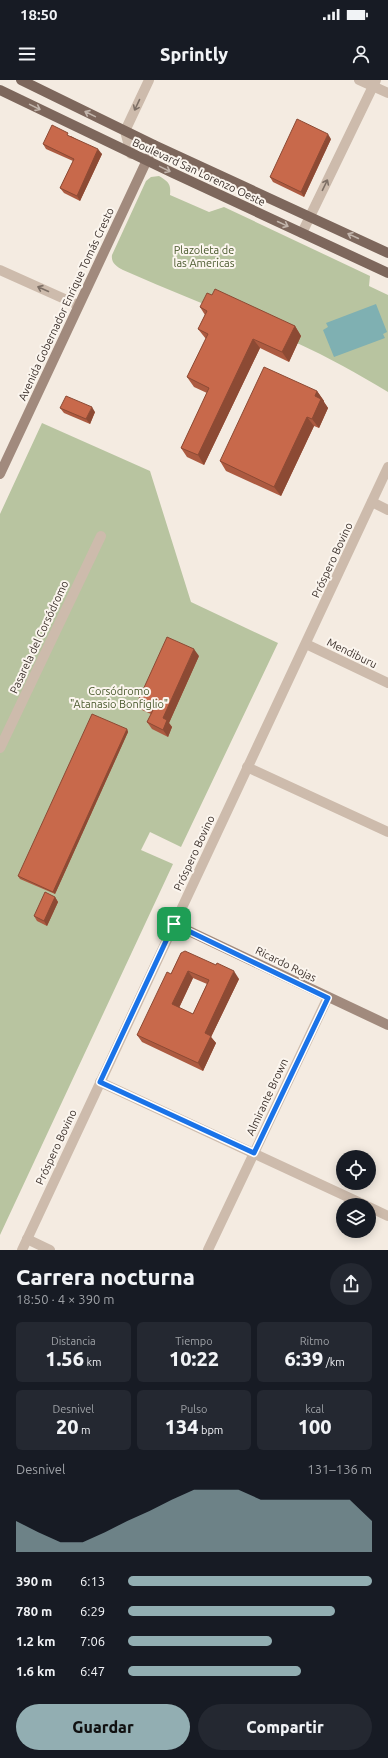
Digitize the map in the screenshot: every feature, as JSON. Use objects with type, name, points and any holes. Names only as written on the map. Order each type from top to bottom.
[{"type":"main road","name":"Boulevard San Lorenzo Oeste","points":[[21,80],[125,131],[388,253]]},
{"type":"main road","name":"Boulevard San Lorenzo Oeste","points":[[0,90],[131,154],[388,274]]},
{"type":"street","points":[[131,154],[125,131],[149,80]]},
{"type":"street","points":[[359,80],[374,83],[388,93]]},
{"type":"street","points":[[302,233],[374,83]]},
{"type":"street","name":"Avenida Gobernador Enrique Tomás Cresto","points":[[0,474],[2,463],[154,144]]},
{"type":"street","points":[[0,270],[78,305]]},
{"type":"street","name":"Próspero Bovino","points":[[22,1250],[388,467]]},
{"type":"street","points":[[372,502],[388,510]]},
{"type":"street","name":"Pasarela del Corsódromo","points":[[0,748],[100,536]]},
{"type":"street","name":"Mendiburu","points":[[306,644],[388,683]]},
{"type":"street","points":[[248,767],[388,832]]},
{"type":"street","name":"Ricardo Rojas","points":[[174,924],[388,1025]]},
{"type":"street","name":"Almirante Brown","points":[[208,1250],[328,998]]},
{"type":"street","points":[[100,1082],[350,1198]]},
{"type":"street","points":[[376,1210],[388,1216]]},
{"type":"street","points":[[27,1239],[50,1250]]},
{"type":"green space","name":"Plazoleta de las Americas","points":[[159,176],[169,184],[170,195],[209,212],[224,207],[370,276],[369,286],[388,295],[388,392],[343,366],[297,343],[116,266],[112,260],[112,255],[146,181],[151,177]]},
{"type":"green space","name":"Corsódromo \"Atanasio Bonfiglio\"","points":[[42,423],[150,471],[191,602],[278,643],[181,847],[150,832],[141,850],[173,864],[0,1235],[0,514]]},
{"type":"water","points":[[376,304],[387,332],[383,334],[385,338],[334,357],[323,330],[328,327],[326,323]]},
{"type":"building","points":[[297,119],[328,134],[301,192],[270,177]]},
{"type":"building","points":[[52,125],[68,133],[67,135],[98,149],[77,196],[60,188],[74,159],[43,144]]},
{"type":"building","points":[[215,289],[295,326],[282,352],[253,339],[198,455],[181,448],[209,388],[187,377],[208,334],[198,329],[207,311],[200,307],[207,293],[212,295]]},
{"type":"building","points":[[264,367],[317,391],[315,396],[321,399],[312,419],[307,417],[274,487],[220,461]]},
{"type":"building","points":[[66,396],[92,407],[86,419],[60,408]]},
{"type":"building","points":[[167,637],[194,649],[163,718],[167,720],[163,730],[147,722],[153,710],[137,703]]},
{"type":"building","points":[[92,714],[127,729],[53,892],[18,876]]},
{"type":"building","points":[[45,892],[55,897],[44,921],[34,916]]},
{"type":"building","points":[[185,951],[216,965],[217,963],[234,971],[205,1033],[211,1036],[198,1063],[137,1035],[167,972],[171,974],[181,953]],"holes":[[[188,971],[209,980],[193,1014],[172,1004]]]},
{"type":"route","points":[[174,924],[328,998],[254,1153],[100,1082],[174,924]]}]
